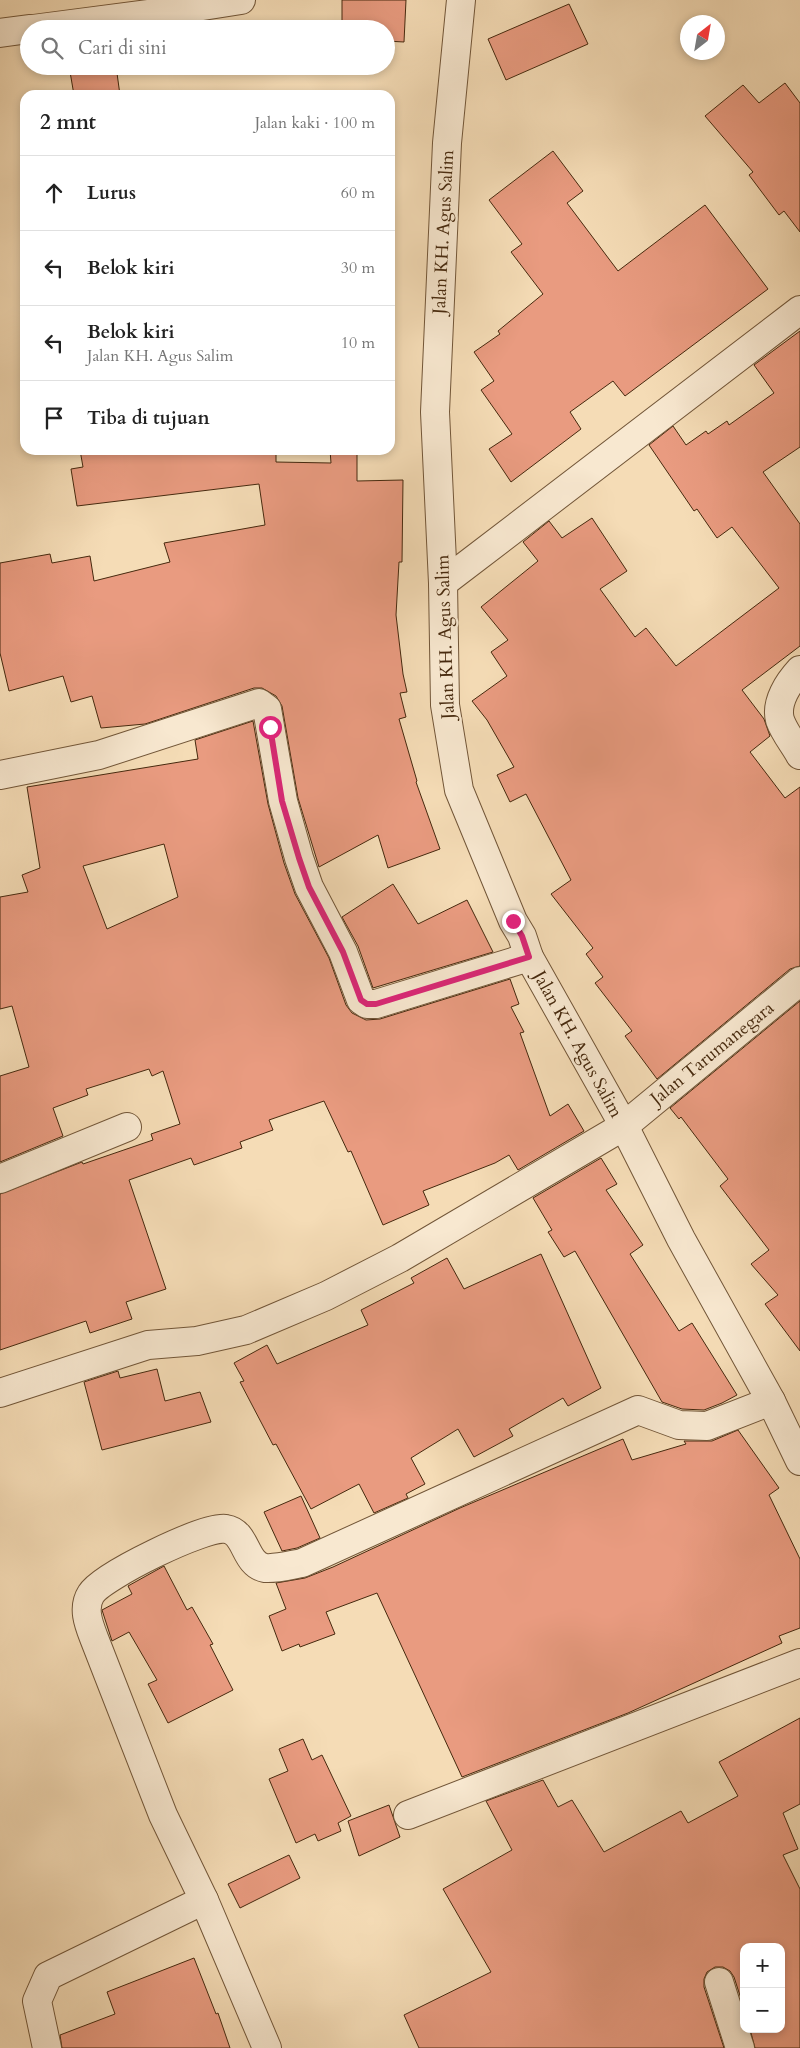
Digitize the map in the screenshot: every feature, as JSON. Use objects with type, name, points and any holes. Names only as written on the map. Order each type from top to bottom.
[{"type":"street","points":[[86,20],[169,6],[241,0]]},
{"type":"street","name":"Jalan KH. Agus Salim","points":[[461,0],[447,143],[435,412],[443,583],[445,705],[458,790],[513,921],[522,936],[529,957],[624,1126],[682,1239],[771,1401],[800,1462]]},
{"type":"street","points":[[0,33],[20,30]]},
{"type":"street","points":[[443,583],[800,310]]},
{"type":"street","points":[[800,670],[790,682],[781,700],[780,719],[800,755]]},
{"type":"street","points":[[0,775],[99,755],[259,703],[267,710],[282,801],[299,858],[309,887],[343,952],[361,1000],[367,1004],[376,1004],[529,957]]},
{"type":"street","name":"Jalan Tarumanegara","points":[[0,1393],[148,1345],[197,1341],[246,1330],[308,1304],[400,1258],[624,1126],[800,981]]},
{"type":"street","points":[[0,1179],[127,1127]]},
{"type":"street","points":[[267,2048],[204,1900],[163,1815],[94,1638],[86,1616],[90,1596],[97,1587],[126,1568],[217,1528],[229,1529],[240,1538],[248,1555],[257,1565],[266,1568],[302,1563],[638,1410],[678,1425],[707,1426],[771,1401]]},
{"type":"street","points":[[408,1816],[800,1663]]},
{"type":"street","points":[[48,2048],[37,2000],[48,1976],[204,1900]]},
{"type":"street","points":[[719,1982],[740,2048]]},
{"type":"building","points":[[342,0],[406,0],[404,42],[395,42],[395,20],[342,20]]},
{"type":"building","points":[[569,4],[588,44],[506,80],[488,39]]},
{"type":"building","points":[[71,75],[117,75],[119,90],[73,90]]},
{"type":"building","points":[[785,83],[800,103],[800,232],[784,211],[779,215],[749,175],[753,172],[705,116],[743,85],[759,103]]},
{"type":"building","points":[[553,151],[583,191],[567,203],[618,271],[705,205],[768,289],[625,396],[613,381],[570,412],[581,429],[511,482],[489,449],[512,434],[481,390],[494,381],[474,352],[500,334],[498,331],[543,294],[511,252],[522,244],[489,200]]},
{"type":"building","points":[[800,331],[800,447],[763,472],[800,524],[800,646],[742,690],[764,719],[770,736],[750,752],[785,798],[800,787],[800,966],[790,969],[657,1079],[625,1036],[632,1031],[595,983],[603,977],[586,954],[593,948],[551,894],[571,880],[526,794],[510,802],[497,775],[514,767],[487,720],[472,701],[507,676],[491,652],[508,640],[481,607],[538,561],[523,542],[549,521],[562,538],[592,518],[627,571],[600,589],[635,637],[646,628],[676,666],[779,588],[732,527],[717,538],[697,509],[694,511],[649,445],[673,426],[686,445],[706,431],[708,434],[727,421],[729,425],[774,393],[754,365]]},
{"type":"building","points":[[81,455],[276,455],[276,462],[331,463],[330,455],[357,455],[357,481],[403,480],[402,562],[399,562],[396,615],[407,692],[400,693],[406,717],[399,719],[416,782],[440,849],[388,868],[378,835],[319,867],[298,798],[282,706],[276,696],[262,688],[254,688],[145,724],[101,728],[92,696],[71,702],[63,676],[9,691],[0,653],[0,563],[50,554],[52,563],[90,556],[94,581],[170,562],[164,543],[265,525],[259,484],[77,506],[71,469],[83,467]]},
{"type":"building","points":[[253,721],[268,804],[284,863],[295,894],[329,958],[346,1005],[352,1013],[366,1020],[380,1019],[510,979],[519,1004],[511,1007],[524,1032],[520,1033],[550,1116],[568,1104],[584,1131],[518,1170],[509,1155],[495,1163],[423,1191],[429,1205],[383,1225],[351,1151],[348,1152],[324,1101],[269,1120],[273,1130],[240,1142],[242,1148],[194,1165],[191,1158],[129,1180],[166,1289],[126,1302],[132,1319],[90,1333],[86,1321],[0,1350],[0,1194],[82,1162],[83,1164],[153,1140],[151,1134],[180,1124],[163,1071],[152,1076],[149,1069],[86,1089],[88,1095],[53,1108],[63,1136],[0,1162],[0,1076],[29,1067],[12,1006],[0,1009],[0,897],[28,892],[22,875],[40,868],[27,787],[198,759],[195,740]],"holes":[[[164,844],[178,897],[107,929],[83,866]]]},
{"type":"building","points":[[393,884],[418,924],[467,900],[493,952],[373,988],[358,946],[342,917]]},
{"type":"building","points":[[800,1001],[800,1351],[765,1304],[778,1295],[751,1264],[769,1250],[720,1186],[728,1179],[681,1117],[679,1119],[670,1108]]},
{"type":"building","points":[[601,1158],[617,1184],[606,1190],[643,1245],[630,1254],[679,1331],[692,1323],[737,1395],[722,1403],[704,1410],[682,1409],[662,1402],[575,1251],[564,1257],[548,1232],[552,1230],[533,1198]]},
{"type":"building","points":[[541,1254],[601,1388],[568,1406],[563,1398],[509,1429],[513,1436],[474,1457],[458,1429],[411,1458],[425,1484],[406,1494],[408,1498],[374,1513],[359,1484],[311,1509],[276,1444],[273,1445],[240,1382],[244,1381],[234,1363],[267,1345],[277,1364],[368,1325],[361,1310],[414,1283],[411,1278],[447,1258],[464,1289]]},
{"type":"building","points":[[157,1369],[165,1401],[200,1392],[211,1422],[102,1450],[84,1382],[118,1371],[120,1378]]},
{"type":"building","points":[[738,1430],[779,1488],[769,1495],[800,1559],[800,1628],[779,1636],[782,1643],[628,1713],[462,1777],[377,1593],[326,1612],[335,1634],[300,1647],[299,1644],[282,1651],[269,1616],[286,1609],[276,1583],[305,1578],[333,1567],[460,1508],[623,1439],[632,1460],[686,1444],[684,1441],[712,1441]]},
{"type":"building","points":[[301,1496],[320,1538],[297,1548],[282,1551],[264,1512]]},
{"type":"building","points":[[164,1566],[187,1610],[192,1607],[213,1644],[210,1645],[233,1690],[168,1723],[148,1684],[157,1680],[129,1632],[112,1641],[102,1610],[132,1594],[128,1586]]},
{"type":"building","points":[[800,1718],[800,1804],[783,1813],[798,1849],[783,1855],[800,1889],[800,2048],[755,2048],[751,2033],[785,2033],[785,1943],[740,1943],[740,1996],[734,1977],[730,1971],[723,1967],[715,1967],[707,1972],[704,1979],[704,1987],[724,2048],[419,2048],[404,2015],[491,1972],[443,1889],[512,1850],[486,1801],[543,1780],[558,1807],[572,1800],[604,1852],[681,1811],[688,1823],[738,1796],[719,1762]]},
{"type":"building","points":[[303,1739],[312,1760],[322,1755],[351,1816],[338,1823],[341,1831],[318,1841],[315,1834],[296,1843],[269,1779],[288,1771],[279,1749]]},
{"type":"building","points":[[389,1805],[400,1837],[359,1856],[348,1821]]},
{"type":"building","points":[[289,1855],[300,1878],[240,1908],[228,1884]]},
{"type":"building","points":[[194,1958],[216,2014],[218,2013],[230,2048],[62,2048],[60,2035],[115,2014],[107,1992]]},
{"type":"route","points":[[270,727],[282,801],[299,858],[309,887],[343,952],[361,1000],[367,1004],[376,1004],[529,957],[522,936],[513,921]]}]
